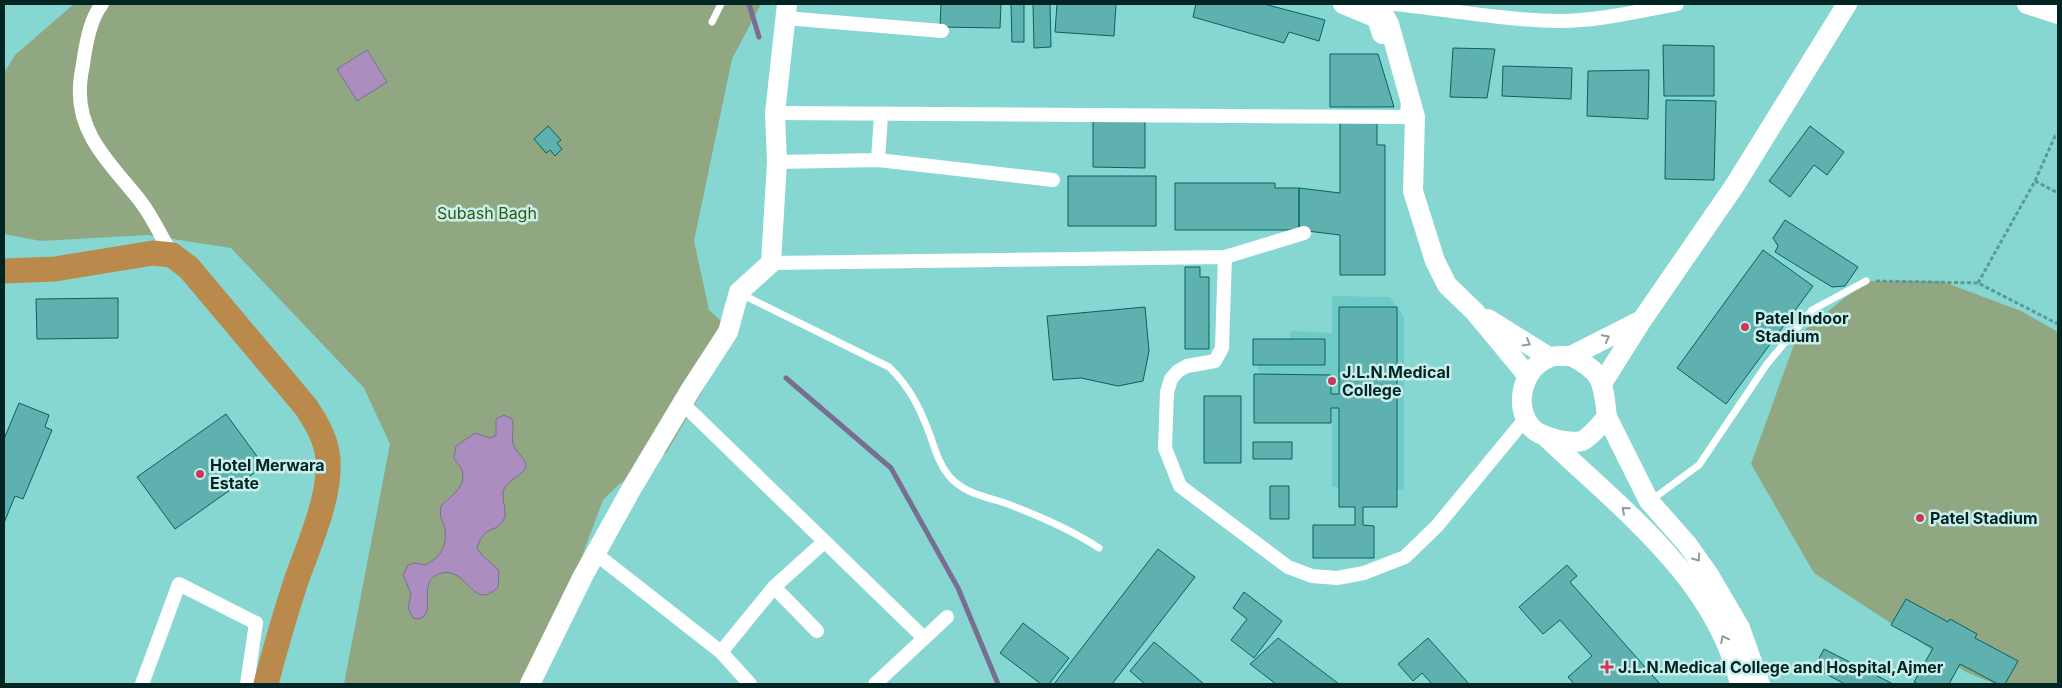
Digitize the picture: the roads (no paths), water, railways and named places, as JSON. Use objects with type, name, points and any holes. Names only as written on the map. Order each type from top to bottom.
[{"type":"highway","points":[[4,271],[55,269],[153,253],[172,255],[190,268],[306,407],[319,427],[327,452],[326,482],[319,516],[274,650],[266,684]]},
{"type":"street","points":[[102,4],[96,11],[87,43],[80,88],[81,111],[90,134],[103,157],[141,204],[172,255]]},
{"type":"street","points":[[1343,4],[1377,18],[1413,140]]},
{"type":"street","points":[[1378,4],[1389,24],[1415,116],[1413,191],[1426,236],[1447,285],[1476,312],[1528,376]]},
{"type":"street","points":[[1395,4],[1498,17],[1560,21],[1625,9],[1677,4]]},
{"type":"street","points":[[1603,382],[1642,320],[1735,184],[1847,4]]},
{"type":"street","points":[[2026,4],[2058,14]]},
{"type":"street","points":[[771,263],[777,162],[774,113],[786,11],[942,31]]},
{"type":"street","points":[[1407,117],[1408,88]]},
{"type":"street","points":[[774,113],[1407,117]]},
{"type":"street","points":[[878,160],[881,114]]},
{"type":"street","points":[[777,162],[878,160],[1053,180]]},
{"type":"street","points":[[530,684],[596,554],[682,403],[728,332],[739,292],[771,263],[1225,257],[1304,233]]},
{"type":"street","points":[[1225,257],[1222,348],[1215,361],[1187,366],[1178,371],[1171,379],[1167,392],[1165,448],[1180,486],[1288,567],[1312,576],[1337,578],[1364,573],[1405,557],[1437,526],[1526,418]]},
{"type":"street","points":[[1476,312],[1549,357]]},
{"type":"street","points":[[1607,418],[1594,432],[1581,441],[1561,441],[1546,436],[1532,428],[1521,404],[1528,376],[1535,366],[1549,357],[1570,356],[1642,320]]},
{"type":"street","points":[[1570,356],[1585,363],[1603,382],[1607,418],[1649,501],[1687,544],[1709,575],[1740,628],[1760,684]]},
{"type":"street","points":[[682,403],[923,637]]},
{"type":"street","points":[[1546,436],[1596,485],[1641,524],[1677,566],[1700,596],[1724,638],[1736,667],[1740,684]]},
{"type":"street","points":[[721,652],[774,587],[824,542]]},
{"type":"street","points":[[596,554],[721,652],[750,684]]},
{"type":"street","points":[[142,684],[179,584],[256,623],[247,684]]},
{"type":"street","points":[[774,587],[817,632]]},
{"type":"street","points":[[875,684],[923,637],[947,617]]},
{"type":"lane","points":[[712,22],[721,4]]},
{"type":"lane","points":[[1649,501],[1699,464],[1767,364],[1812,310],[1866,281]]},
{"type":"lane","points":[[739,292],[889,367],[905,382],[920,412],[938,459],[948,475],[959,486],[974,494],[1011,505],[1071,530],[1099,548]]},
{"type":"waterway","points":[[749,4],[759,37]]},
{"type":"waterway","points":[[786,378],[891,468],[958,588],[998,684]]},
{"type":"place","name":"Patel Indoor Stadium","points":[[1745,327]]},
{"type":"place","name":"J.L.N.Medical College","points":[[1332,381]]},
{"type":"place","name":"Hotel Merwara Estate","points":[[200,474]]},
{"type":"place","name":"Patel Stadium","points":[[1920,518]]},
{"type":"place","name":"J.L.N.Medical College and Hospital,Ajmer","points":[[1607,667]]},
{"type":"park label","name":"Subash Bagh","points":[[487,213]]}]
